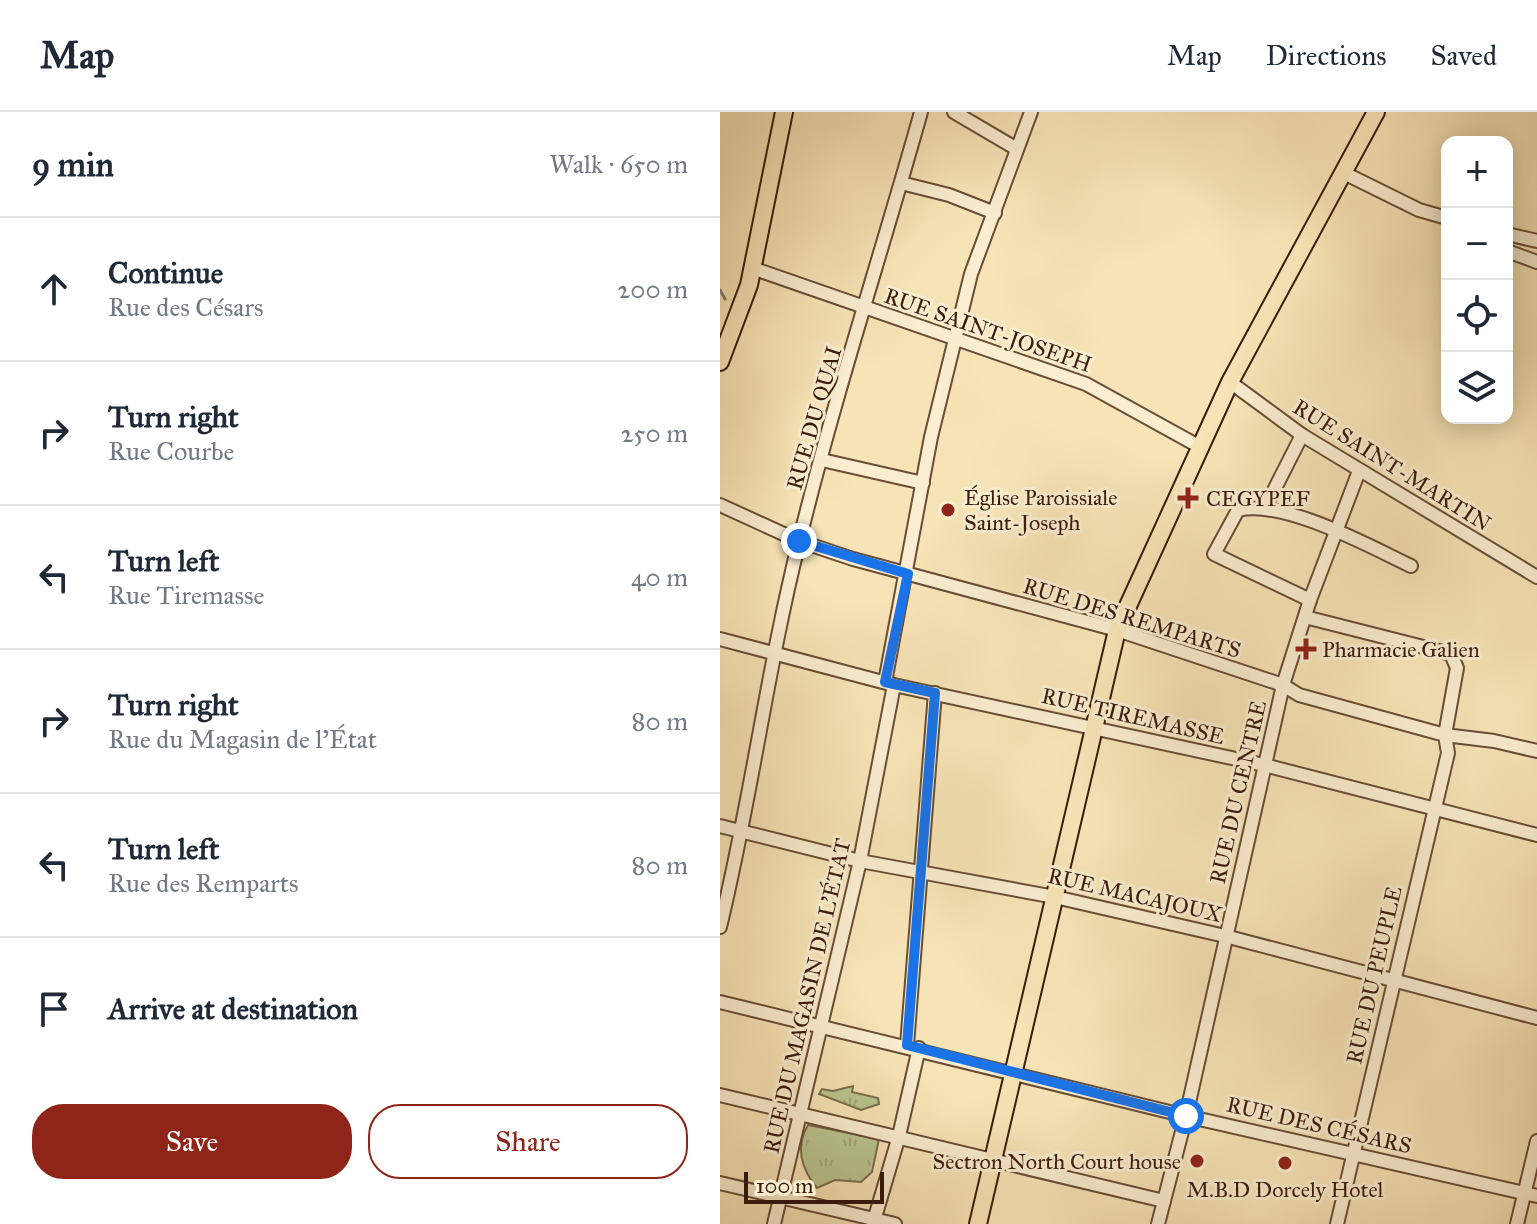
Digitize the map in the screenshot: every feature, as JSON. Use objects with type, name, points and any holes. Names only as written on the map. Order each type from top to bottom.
[{"type":"main road","points":[[720,362],[740,313],[752,268],[784,112]]},
{"type":"main road","points":[[978,1224],[1117,630],[1230,382],[1376,112]]},
{"type":"street","name":"RUE DU QUAI","points":[[720,927],[744,831],[773,655],[799,541],[921,112]]},
{"type":"street","points":[[954,112],[1017,149]]},
{"type":"street","points":[[889,683],[923,483],[971,274],[1031,112]]},
{"type":"street","points":[[1342,172],[1419,210],[1441,216]]},
{"type":"street","points":[[901,183],[949,195],[995,213]]},
{"type":"street","points":[[1513,235],[1537,241]]},
{"type":"street","points":[[1513,253],[1537,262]]},
{"type":"street","name":"RUE SAINT-JOSEPH","points":[[752,268],[866,309],[958,337],[1086,384],[1202,448]]},
{"type":"street","name":"RUE SAINT-MARTIN","points":[[1230,382],[1302,435],[1537,577]]},
{"type":"street","points":[[1265,508],[1302,435]]},
{"type":"street","points":[[822,460],[923,483]]},
{"type":"street","name":"RUE DU CENTRE","points":[[1158,1224],[1186,1116],[1283,685],[1310,600],[1359,471]]},
{"type":"street","name":"RUE DES REMPARTS","points":[[720,505],[799,541],[908,574],[1117,630],[1283,685],[1299,695],[1445,735],[1494,741],[1537,751]]},
{"type":"street","points":[[1310,600],[1217,557],[1214,551],[1238,510],[1265,508],[1335,530],[1411,566]]},
{"type":"street","name":"RUE DU PEUPLE","points":[[1305,617],[1451,654],[1457,668],[1445,735],[1448,753],[1337,1224]]},
{"type":"street","name":"RUE TIREMASSE","points":[[720,639],[889,683],[1264,765],[1537,835]]},
{"type":"street","name":"RUE DU MAGASIN DE L'ÉTAT","points":[[774,1224],[860,861],[889,683]]},
{"type":"street","points":[[874,1222],[899,1136],[913,1047],[921,872],[935,693]]},
{"type":"street","name":"RUE MACAJOUX","points":[[720,826],[860,861],[1055,897],[1225,936],[1537,1018]]},
{"type":"street","name":"RUE DES CÉSARS","points":[[720,1002],[1186,1116],[1531,1194]]},
{"type":"street","points":[[720,1095],[1164,1201]]},
{"type":"street","points":[[1517,1224],[1531,1194],[1537,1141]]},
{"type":"street","points":[[720,1183],[874,1222],[895,1224]]},
{"type":"green space","points":[[853,1086],[852,1092],[878,1098],[879,1104],[861,1110],[819,1094],[822,1089],[833,1091]]},
{"type":"green space","points":[[808,1125],[879,1139],[872,1172],[861,1182],[835,1180],[817,1188],[807,1173],[802,1157],[802,1141]]},
{"type":"waterway","points":[[720,290],[725,299]]},
{"type":"place","name":"CEGYPEF","points":[[1188,498]]},
{"type":"place","name":"Église Paroissiale Saint-Joseph","points":[[948,510]]},
{"type":"place","name":"Pharmacie Galien","points":[[1306,649]]},
{"type":"place","name":"Sectron North Court house","points":[[1197,1161]]},
{"type":"place","name":"M.B.D Dorcely Hotel","points":[[1285,1163]]},
{"type":"route","points":[[799,541],[908,574],[885,682],[935,693],[907,1045],[1186,1116]]}]
